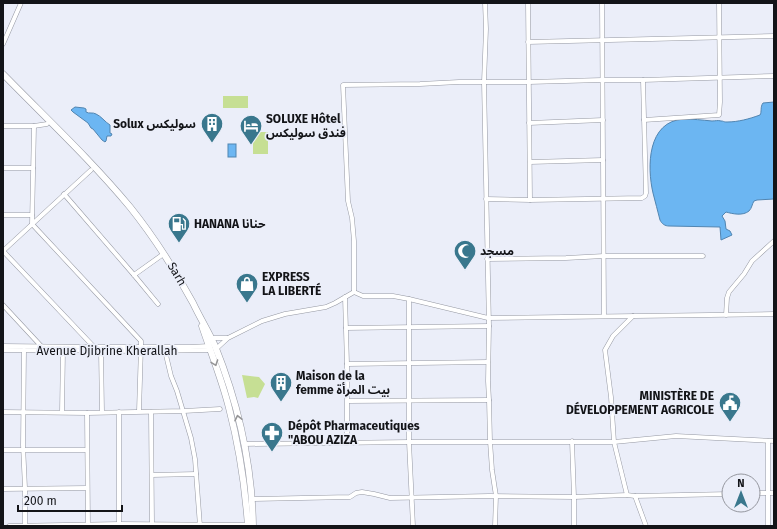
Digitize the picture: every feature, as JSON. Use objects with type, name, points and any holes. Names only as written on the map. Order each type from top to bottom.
[{"type":"highway","name":"Sarh","points":[[3,74],[131,208],[174,269],[212,338],[212,348],[235,431],[249,526]]},
{"type":"highway","name":"Sarh","points":[[3,78],[128,209],[162,255],[186,294],[226,375],[235,404],[244,444],[252,499],[249,526]]},
{"type":"street","points":[[3,44],[20,3]]},
{"type":"street","points":[[485,3],[486,29],[484,82],[489,326],[488,381],[492,470],[496,496],[495,526]]},
{"type":"street","points":[[528,3],[530,200]]},
{"type":"street","points":[[602,3],[604,316]]},
{"type":"street","points":[[644,120],[719,115],[719,3]]},
{"type":"street","points":[[528,42],[774,36]]},
{"type":"street","points":[[354,292],[354,241],[352,218],[348,201],[343,85],[643,80],[774,76]]},
{"type":"street","points":[[486,199],[530,200],[642,198],[645,196],[643,80]]},
{"type":"street","points":[[529,123],[603,120]]},
{"type":"street","points":[[3,126],[34,126],[47,124]]},
{"type":"street","points":[[34,126],[32,224],[139,339],[141,343],[139,411]]},
{"type":"street","points":[[530,162],[603,160]]},
{"type":"street","points":[[3,168],[34,168]]},
{"type":"street","points":[[91,170],[3,251],[94,347]]},
{"type":"street","points":[[64,194],[158,304]]},
{"type":"street","points":[[3,215],[32,215]]},
{"type":"street","points":[[726,315],[727,298],[729,292],[744,274],[752,261],[774,241]]},
{"type":"street","points":[[134,275],[162,255]]},
{"type":"street","points":[[487,259],[604,256],[703,256]]},
{"type":"street","points":[[212,348],[228,338],[262,322],[285,314],[326,307],[354,292]]},
{"type":"street","points":[[354,292],[362,296],[393,296],[409,299],[488,318],[774,314]]},
{"type":"street","points":[[345,297],[348,443]]},
{"type":"street","points":[[409,299],[409,442],[413,526]]},
{"type":"street","points":[[3,305],[42,347]]},
{"type":"street","points":[[627,495],[614,442],[612,396],[605,350],[613,336],[633,316]]},
{"type":"street","points":[[346,328],[489,326]]},
{"type":"street","points":[[212,338],[228,338]]},
{"type":"street","name":"Avenue Djibrine Kherallah","points":[[3,346],[94,347],[165,351],[212,348]]},
{"type":"street","name":"Avenue Djibrine Kherallah","points":[[3,350],[101,351],[190,347],[212,348]]},
{"type":"street","points":[[24,350],[23,450],[25,526]]},
{"type":"street","points":[[62,412],[63,351]]},
{"type":"street","points":[[101,351],[102,412]]},
{"type":"street","points":[[165,351],[171,376],[184,411],[191,438],[195,459],[200,525]]},
{"type":"street","points":[[347,364],[488,362]]},
{"type":"street","points":[[348,401],[489,400]]},
{"type":"street","points":[[3,412],[151,412],[220,409]]},
{"type":"street","points":[[87,412],[86,450],[88,525]]},
{"type":"street","points":[[119,412],[119,524]]},
{"type":"street","points":[[151,412],[152,524]]},
{"type":"street","points":[[244,444],[490,441],[614,442],[676,436],[774,441]]},
{"type":"street","points":[[572,441],[574,526]]},
{"type":"street","points":[[768,441],[768,526]]},
{"type":"street","points":[[3,450],[86,450]]},
{"type":"street","points":[[152,475],[196,474]]},
{"type":"street","points":[[3,489],[87,488]]},
{"type":"street","points":[[252,499],[351,497],[356,493],[362,492],[390,498],[721,494]]},
{"type":"street","points":[[761,493],[774,493]]},
{"type":"street","points":[[635,496],[646,526]]},
{"type":"street","points":[[8,526],[152,524],[249,526]]},
{"type":"green space","points":[[223,96],[248,96],[248,108],[223,108]]},
{"type":"green space","points":[[253,132],[268,132],[268,154],[253,154]]},
{"type":"green space","points":[[242,375],[259,377],[265,384],[258,398],[247,398]]},
{"type":"water","points":[[774,102],[774,199],[754,201],[750,210],[744,214],[726,212],[722,216],[725,221],[726,229],[730,231],[732,235],[721,240],[720,227],[669,226],[663,224],[660,220],[651,182],[650,159],[656,136],[663,128],[672,122],[684,119],[727,122],[744,120],[760,115],[763,103]]},
{"type":"water","points":[[75,107],[84,108],[88,113],[95,113],[100,116],[110,125],[111,136],[107,136],[105,142],[102,140],[88,123],[71,110]]},
{"type":"water","points":[[228,144],[236,144],[236,157],[228,157]]},
{"type":"place","name":"Solux سوليكس","points":[[212,144]]},
{"type":"place","name":"SOLUXE Hôtel فندق سوليكس","points":[[251,146]]},
{"type":"place","name":"HANANA حنانا","points":[[179,244]]},
{"type":"place","name":"مسجد","points":[[465,270]]},
{"type":"place","name":"EXPRESS LA LIBERTÉ","points":[[247,304]]},
{"type":"place","name":"Maison de la femme بيت المرأة","points":[[281,402]]},
{"type":"place","name":"MINISTÈRE DE DÉVELOPPEMENT AGRICOLE","points":[[730,422]]},
{"type":"place","name":"Dépôt Pharmaceutiques \"ABOU AZIZA","points":[[272,452]]}]
